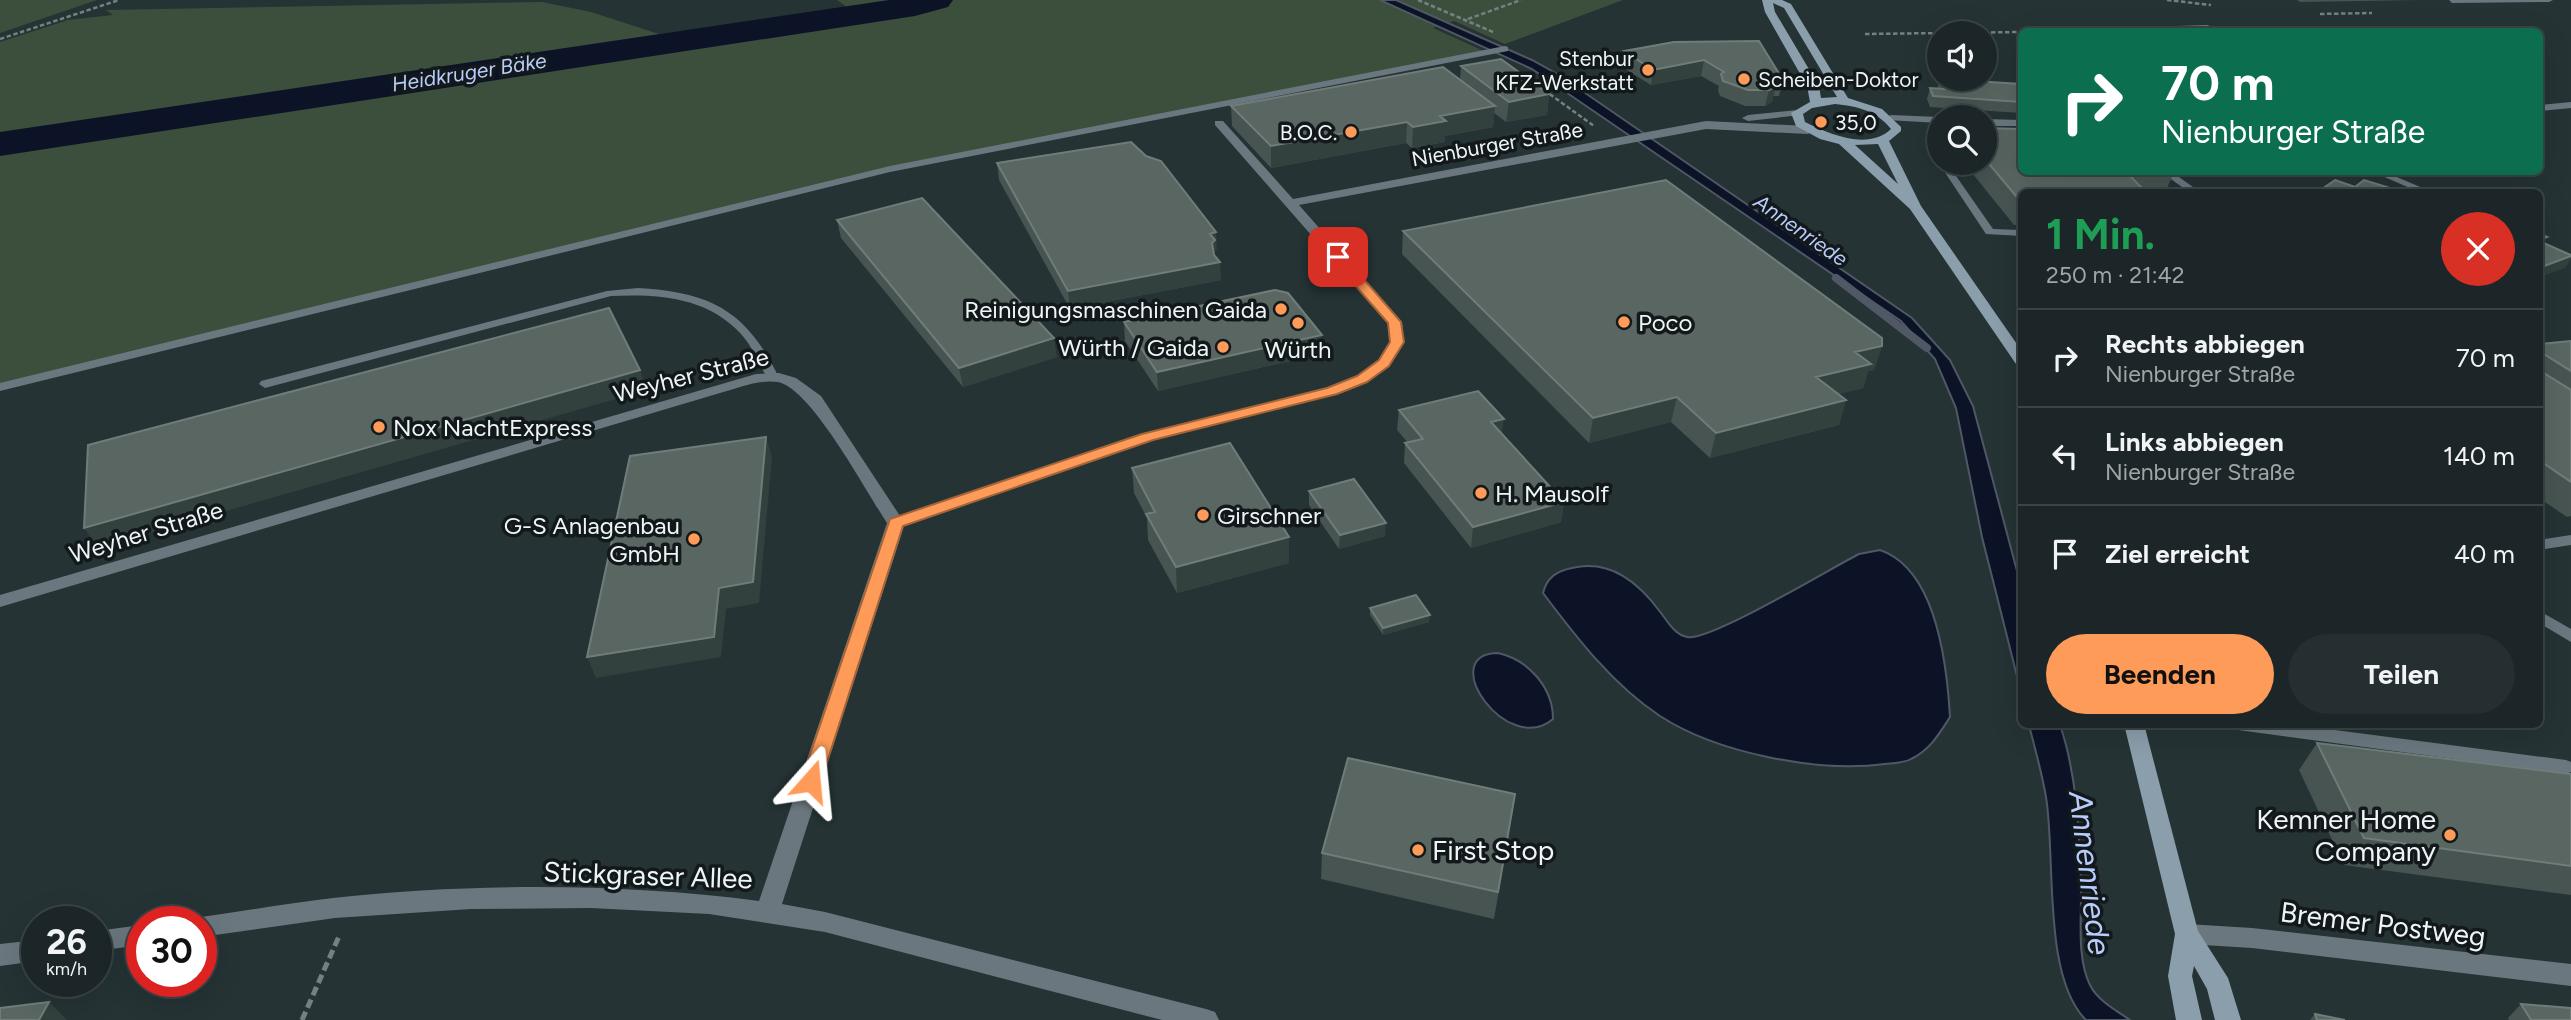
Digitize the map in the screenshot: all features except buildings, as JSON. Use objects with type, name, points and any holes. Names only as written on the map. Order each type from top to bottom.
[{"type":"main road","points":[[1767,0],[1770,12],[1813,86],[1816,103]]},
{"type":"main road","points":[[1774,0],[1788,6],[1845,102]]},
{"type":"main road","points":[[1845,102],[1871,108],[1891,118],[1897,129],[1883,140],[1843,141],[1808,130],[1797,118],[1797,113],[1816,103],[1845,102]]},
{"type":"main road","points":[[1883,140],[1887,155],[1907,184],[1915,206]]},
{"type":"main road","points":[[1843,141],[1915,206],[2018,356]]},
{"type":"main road","points":[[2135,728],[2187,934],[2219,986],[2228,1020]]},
{"type":"main road","points":[[2187,934],[2180,976],[2189,1020]]},
{"type":"street","points":[[2543,108],[2571,105]]},
{"type":"street","name":"Nienburger Straße","points":[[1711,125],[1717,121],[1797,113]]},
{"type":"street","points":[[1891,118],[1927,120]]},
{"type":"street","points":[[1997,122],[2018,123]]},
{"type":"street","points":[[768,910],[896,523],[1147,437],[1332,391],[1362,379],[1384,363],[1397,342],[1395,322],[1219,123]]},
{"type":"street","name":"Nienburger Straße","points":[[1291,203],[1711,125],[1808,130]]},
{"type":"street","points":[[1897,129],[1927,130]]},
{"type":"street","points":[[1997,131],[2018,132]]},
{"type":"street","name":"Weyher Straße","points":[[0,601],[714,390],[774,378],[786,377],[800,383],[815,400],[896,523]]},
{"type":"street","name":"Stickgraser Allee","points":[[217,925],[352,906],[559,899],[665,900],[768,910],[1206,1020]]},
{"type":"street","name":"Bremer Postweg","points":[[2187,934],[2252,938],[2571,975]]},
{"type":"street","points":[[0,955],[21,952]]},
{"type":"lane","points":[[2452,1],[2549,0]]},
{"type":"lane","points":[[0,387],[890,169],[1500,50]]},
{"type":"lane","points":[[1950,175],[1990,232],[2018,233]]},
{"type":"lane","points":[[2170,175],[2191,189]]},
{"type":"lane","points":[[2385,175],[2420,189]]},
{"type":"lane","points":[[265,384],[611,293],[646,290],[683,295],[732,317],[760,352],[774,378]]},
{"type":"lane","points":[[2543,544],[2571,540]]},
{"type":"lane","points":[[2543,616],[2571,637]]},
{"type":"lane","points":[[2269,728],[2566,767]]},
{"type":"path","points":[[0,39],[119,0]]},
{"type":"path","points":[[1418,0],[1467,19],[1507,40],[1500,50]]},
{"type":"path","points":[[1467,19],[1521,0]]},
{"type":"path","points":[[2167,0],[2211,5]]},
{"type":"path","points":[[2320,14],[2372,13]]},
{"type":"path","points":[[1865,34],[2018,32]]},
{"type":"path","points":[[1543,90],[1624,141]]},
{"type":"path","points":[[302,1020],[352,906]]},
{"type":"green space","points":[[0,0],[97,0],[0,33]]},
{"type":"green space","points":[[837,0],[1623,0],[1505,44],[1454,21],[1433,28],[1486,52],[910,163],[0,384],[0,146],[881,12],[0,141],[0,42],[68,20],[113,15],[106,10],[542,2],[591,12],[659,34],[848,8]]},
{"type":"water","points":[[1380,0],[1396,0],[1532,60],[1559,75],[1912,318],[1950,360],[1973,406],[2018,575],[2018,680],[1982,537],[1956,408],[1935,359],[1901,321],[1532,69]]},
{"type":"water","points":[[1880,550],[1899,560],[1926,597],[1941,646],[1950,717],[1929,746],[1918,755],[1898,763],[1858,766],[1799,763],[1739,750],[1683,729],[1643,704],[1611,675],[1543,593],[1550,579],[1562,571],[1586,566],[1611,570],[1633,583],[1672,628],[1687,637],[1700,635],[1744,617],[1859,554]]},
{"type":"water","points":[[1498,653],[1520,662],[1537,677],[1549,697],[1553,719],[1535,727],[1516,725],[1499,716],[1485,701],[1476,685],[1474,669],[1480,658]]},
{"type":"water","points":[[2030,728],[2061,728],[2076,803],[2083,962],[2090,985],[2097,996],[2130,1020],[2086,1020],[2072,1000],[2063,975],[2053,914],[2049,822]]},
{"type":"waterway","name":"Heidkruger Bäke","points":[[0,144],[915,6],[937,0]]},
{"type":"waterway","name":"Annenriede","points":[[1836,278],[1927,348]]},
{"type":"place","name":"Stenbur KFZ-Werkstatt","points":[[1648,70]]},
{"type":"place","name":"Scheiben-Doktor","points":[[1744,79]]},
{"type":"place","name":"35,0","points":[[1821,122]]},
{"type":"place","name":"B.O.C.","points":[[1351,132]]},
{"type":"place","name":"Reinigungsmaschinen Gaida","points":[[1281,309]]},
{"type":"place","name":"Poco","points":[[1624,322]]},
{"type":"place","name":"Würth","points":[[1298,323]]},
{"type":"place","name":"Würth / Gaida","points":[[1223,347]]},
{"type":"place","name":"Nox NachtExpress","points":[[379,427]]},
{"type":"place","name":"H. Mausolf","points":[[1481,493]]},
{"type":"place","name":"Girschner","points":[[1203,515]]},
{"type":"place","name":"G-S Anlagenbau GmbH","points":[[694,539]]},
{"type":"place","name":"Kemner Home Company","points":[[2450,835]]},
{"type":"place","name":"First Stop","points":[[1418,850]]},
{"type":"route","points":[[811,781],[896,523],[1147,437],[1332,391],[1362,379],[1384,363],[1397,342],[1395,322],[1338,257]]}]
